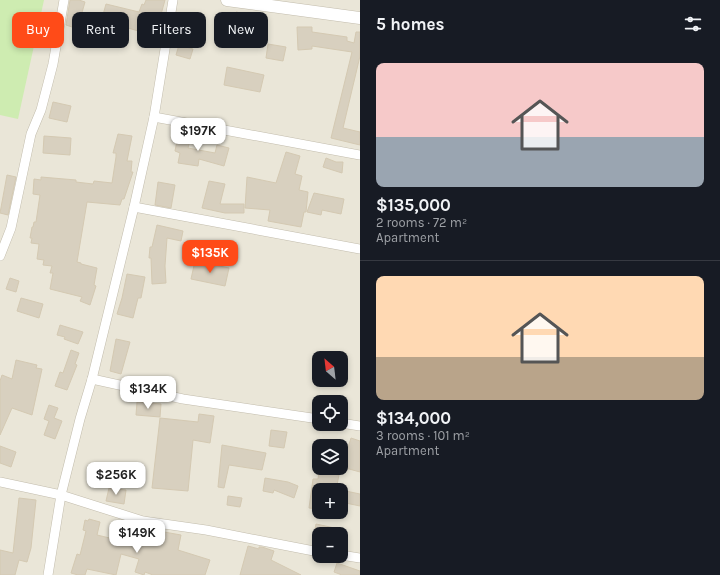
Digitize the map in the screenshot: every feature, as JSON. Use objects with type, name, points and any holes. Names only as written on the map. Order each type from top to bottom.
[{"type":"street","points":[[0,256],[11,228],[31,134],[40,110],[53,64],[64,0]]},
{"type":"street","points":[[48,575],[61,495],[80,418],[92,379],[134,207],[154,117],[173,0]]},
{"type":"street","points":[[227,0],[360,18]]},
{"type":"street","points":[[154,117],[360,155]]},
{"type":"street","points":[[134,207],[360,249]]},
{"type":"street","points":[[92,379],[183,399],[312,418]]},
{"type":"street","points":[[348,424],[360,426]]},
{"type":"street","points":[[0,482],[61,495],[143,521],[206,530],[312,551]]},
{"type":"street","points":[[348,557],[360,558]]},
{"type":"shaded area","points":[[0,0],[360,0],[360,575],[0,575]]},
{"type":"green space","points":[[0,0],[44,0],[41,12],[12,12],[12,48],[34,48],[18,119],[0,115]]},
{"type":"building","points":[[70,0],[85,2],[82,12],[72,12],[72,27],[66,25]]},
{"type":"building","points":[[146,0],[165,0],[162,12],[139,12],[142,4],[144,5]]},
{"type":"building","points":[[106,4],[139,12],[137,12],[137,31],[129,28],[129,12],[104,12]]},
{"type":"building","points":[[297,27],[312,27],[312,32],[347,37],[347,41],[354,43],[356,32],[360,32],[360,56],[343,128],[360,132],[360,145],[331,138],[352,52],[312,46],[312,49],[298,50]]},
{"type":"building","points":[[268,44],[286,47],[283,61],[266,58]]},
{"type":"building","points":[[178,48],[193,49],[190,59],[176,55]]},
{"type":"building","points":[[227,67],[264,75],[260,92],[224,85]]},
{"type":"building","points":[[53,102],[71,106],[67,122],[49,118]]},
{"type":"building","points":[[179,130],[192,133],[188,148],[215,153],[217,145],[229,148],[224,166],[199,159],[198,166],[178,163],[180,153],[175,151]]},
{"type":"building","points":[[118,134],[132,136],[127,161],[132,161],[131,172],[133,172],[124,199],[122,199],[120,205],[87,202],[77,262],[97,268],[94,285],[96,286],[90,305],[80,301],[82,297],[50,289],[53,273],[50,273],[52,266],[43,265],[44,260],[37,259],[39,244],[31,243],[32,238],[30,238],[32,227],[34,222],[36,222],[40,195],[33,194],[34,179],[41,180],[41,177],[76,180],[76,182],[93,184],[94,181],[112,183],[116,157],[116,153],[113,153]]},
{"type":"building","points":[[44,136],[71,138],[70,155],[43,153]]},
{"type":"building","points":[[286,152],[300,156],[295,174],[302,176],[299,190],[308,192],[306,212],[304,212],[301,227],[268,221],[270,210],[245,208],[247,177],[276,183]]},
{"type":"building","points":[[326,158],[336,162],[343,162],[342,173],[323,167]]},
{"type":"building","points":[[7,175],[16,177],[8,215],[0,213]]},
{"type":"building","points":[[209,181],[225,184],[220,204],[244,204],[244,213],[225,213],[202,208]]},
{"type":"building","points":[[158,182],[175,185],[171,208],[155,205]]},
{"type":"building","points":[[314,193],[344,199],[341,214],[322,210],[321,215],[307,212]]},
{"type":"building","points":[[157,225],[183,231],[181,241],[167,238],[165,266],[166,283],[152,284],[151,258],[149,258],[150,247],[152,247]]},
{"type":"building","points":[[195,261],[229,268],[225,286],[191,279]]},
{"type":"building","points":[[127,274],[145,277],[141,298],[138,298],[133,318],[117,314]]},
{"type":"building","points":[[10,278],[19,281],[16,292],[6,289]]},
{"type":"building","points":[[21,298],[43,304],[39,318],[17,311]]},
{"type":"building","points":[[60,325],[83,332],[78,344],[64,339],[65,337],[57,335]]},
{"type":"building","points":[[116,339],[130,342],[121,374],[110,371]]},
{"type":"building","points":[[71,350],[79,353],[75,364],[77,365],[67,390],[55,386],[60,372],[63,373]]},
{"type":"building","points":[[16,360],[37,365],[36,368],[42,369],[32,415],[12,408],[0,435],[0,381],[2,375],[12,379]]},
{"type":"building","points":[[137,402],[161,404],[160,417],[136,415]]},
{"type":"building","points":[[49,405],[58,408],[54,418],[62,421],[55,439],[44,435],[49,421],[44,419]]},
{"type":"building","points":[[199,414],[214,416],[210,443],[193,440],[188,491],[152,488],[160,418],[198,422]]},
{"type":"building","points":[[271,430],[287,432],[284,448],[269,446]]},
{"type":"building","points":[[351,438],[360,441],[360,472],[348,469],[348,448]]},
{"type":"building","points":[[222,445],[266,453],[262,470],[229,465],[224,488],[218,487]]},
{"type":"building","points":[[0,446],[16,452],[11,467],[0,463]]},
{"type":"building","points":[[319,475],[339,475],[337,483],[312,483],[313,479],[318,479]]},
{"type":"building","points":[[265,478],[288,482],[298,486],[294,498],[274,490],[273,493],[263,491]]},
{"type":"building","points":[[312,486],[312,508],[309,508]]},
{"type":"building","points":[[109,488],[126,490],[124,504],[106,501]]},
{"type":"building","points":[[348,491],[360,494],[360,506],[348,503]]},
{"type":"building","points":[[228,496],[242,498],[240,507],[227,505]]},
{"type":"building","points":[[19,498],[36,500],[31,548],[27,562],[19,560],[15,575],[0,575],[0,550],[13,553]]},
{"type":"building","points":[[89,519],[100,522],[97,535],[139,545],[142,528],[181,535],[178,550],[210,560],[205,575],[153,575],[145,572],[144,575],[135,572],[139,559],[121,554],[116,575],[87,569],[85,575],[71,573],[77,554],[80,555],[86,531],[83,530],[85,520],[88,521]]},
{"type":"building","points":[[316,524],[330,527],[315,527]]},
{"type":"building","points":[[248,546],[259,549],[259,547],[262,547],[274,551],[271,560],[301,575],[240,575]]},
{"type":"building","points":[[337,563],[360,571],[360,575],[342,575],[334,572]]}]
